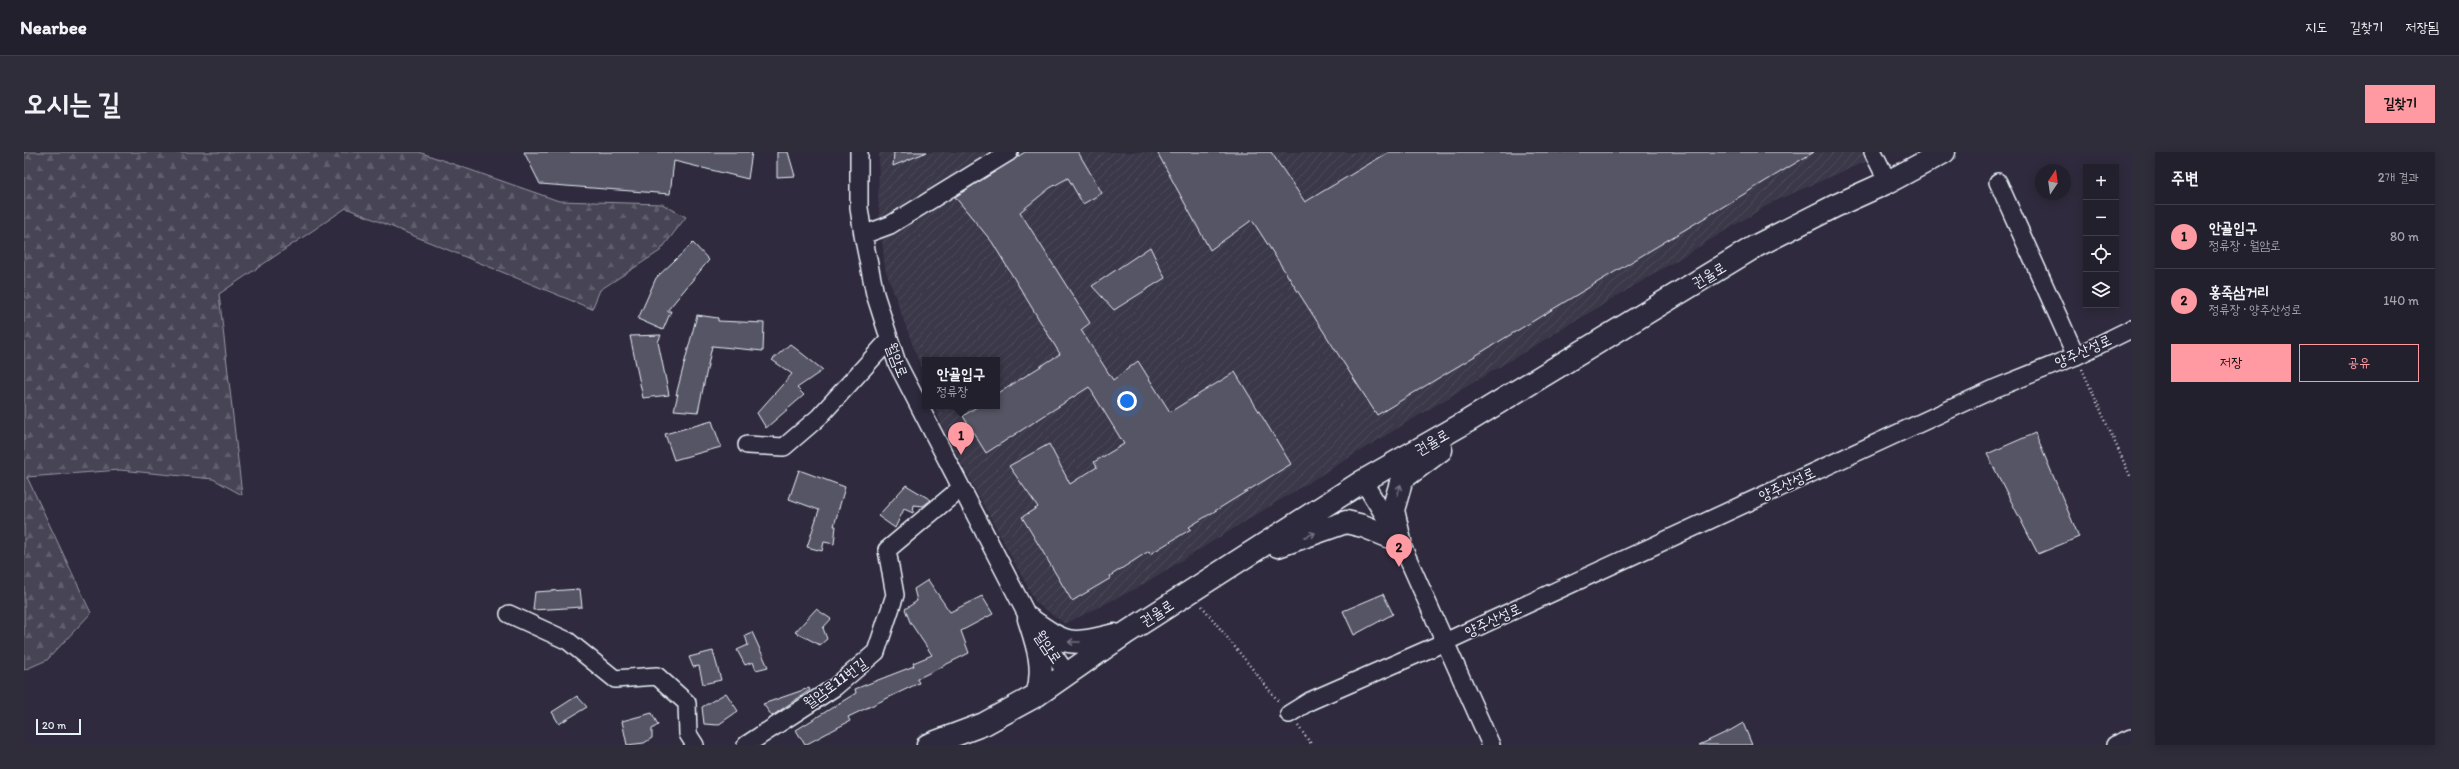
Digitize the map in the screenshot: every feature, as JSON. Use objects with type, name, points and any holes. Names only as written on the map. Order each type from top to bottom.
[{"type":"main road","name":"권율로","points":[[928,745],[984,724],[1037,694],[1126,633],[1363,481],[1468,422],[1756,246],[1835,206],[1888,182],[1944,152]]},
{"type":"main road","points":[[1400,541],[1393,510],[1402,479],[1450,444],[1468,422]]},
{"type":"main road","points":[[1246,556],[1346,522],[1363,526],[1400,541]]},
{"type":"main road","points":[[1029,619],[1051,635],[1069,643],[1089,642],[1126,633]]},
{"type":"main road","points":[[1029,619],[1041,663],[1042,681],[1037,694]]},
{"type":"street","name":"월암로","points":[[858,152],[859,208],[875,294],[889,340],[909,390],[1029,619],[1067,674]]},
{"type":"street","points":[[863,235],[890,225],[1009,152]]},
{"type":"street","points":[[1873,152],[1888,182]]},
{"type":"street","points":[[1998,182],[2076,356]]},
{"type":"street","name":"양주산성로","points":[[1289,714],[1310,701],[1445,642],[1996,388],[2076,356],[2131,329]]},
{"type":"street","points":[[747,444],[784,447],[819,417],[889,340]]},
{"type":"street","points":[[1363,481],[1400,541],[1491,745]]},
{"type":"street","name":"월암로11번길","points":[[746,745],[835,686],[876,652],[895,595],[887,550],[961,488]]},
{"type":"street","points":[[509,614],[568,641],[615,679],[656,676],[687,703],[688,734],[695,745]]},
{"type":"street","points":[[2115,745],[2131,738]]},
{"type":"path","points":[[2076,356],[2131,478]]},
{"type":"path","points":[[1190,592],[1289,714],[1312,745]]},
{"type":"shaded area","points":[[879,152],[1888,152],[1775,201],[1365,448],[1137,588],[1065,624],[1036,603],[944,431],[936,409],[1000,409],[1000,357],[922,357],[922,371],[885,269],[878,200]]},
{"type":"green space","points":[[24,152],[419,152],[559,201],[662,204],[686,217],[660,251],[600,290],[592,309],[346,208],[219,294],[242,495],[213,479],[120,470],[27,477],[91,613],[47,660],[24,670]]},
{"type":"building","points":[[524,152],[752,152],[748,179],[674,161],[670,194],[540,184]]},
{"type":"building","points":[[777,152],[788,152],[795,176],[777,177]]},
{"type":"building","points":[[894,152],[927,152],[893,166]]},
{"type":"building","points":[[1025,152],[1078,152],[1102,193],[1083,204],[1068,178],[1050,188],[1020,212],[1090,323],[1081,330],[1113,380],[1138,361],[1170,412],[1235,372],[1291,464],[1189,527],[1191,529],[1150,554],[1149,551],[1110,576],[1111,578],[1072,601],[1022,517],[1038,507],[1009,466],[1049,444],[1070,484],[1097,467],[1094,462],[1124,444],[1089,387],[986,453],[963,416],[974,409],[1000,409],[1000,392],[1060,354],[992,242],[955,197]]},
{"type":"building","points":[[1157,152],[1271,152],[1305,202],[1389,152],[1814,152],[1377,415],[1252,220],[1210,250]]},
{"type":"building","points":[[693,243],[709,260],[667,311],[671,311],[663,330],[638,319],[656,278]]},
{"type":"building","points":[[1150,247],[1165,278],[1114,310],[1092,286]]},
{"type":"building","points":[[697,315],[718,318],[718,321],[764,323],[763,351],[712,346],[698,412],[674,410],[678,394],[676,395]]},
{"type":"building","points":[[661,335],[658,342],[669,395],[643,398],[630,336]]},
{"type":"building","points":[[790,344],[823,370],[797,388],[804,395],[766,428],[757,413],[792,374],[772,360]]},
{"type":"building","points":[[712,421],[721,447],[674,460],[665,434]]},
{"type":"building","points":[[2035,433],[2079,537],[2038,554],[1987,454]]},
{"type":"building","points":[[799,470],[845,487],[834,526],[836,526],[834,544],[824,542],[822,551],[807,547],[819,510],[789,499]]},
{"type":"building","points":[[906,485],[931,500],[923,506],[914,505],[913,513],[904,509],[895,528],[878,516]]},
{"type":"building","points":[[928,580],[950,612],[982,596],[993,614],[961,631],[969,653],[917,679],[919,683],[848,717],[850,721],[805,745],[796,730],[856,693],[855,689],[914,666],[913,663],[932,655],[910,622],[905,609],[917,601],[914,589]]},
{"type":"building","points":[[580,589],[582,607],[533,610],[535,592]]},
{"type":"building","points":[[1383,594],[1393,614],[1354,635],[1343,611]]},
{"type":"building","points":[[816,609],[831,619],[823,628],[827,639],[820,645],[795,632]]},
{"type":"building","points":[[752,632],[768,667],[756,670],[753,662],[745,665],[737,650],[748,645],[745,635]]},
{"type":"building","points":[[713,651],[721,680],[703,684],[699,666],[693,667],[689,657]]},
{"type":"building","points":[[809,688],[810,690],[772,716],[763,704]]},
{"type":"building","points":[[726,693],[738,711],[718,725],[704,724],[702,707]]},
{"type":"building","points":[[577,696],[587,707],[559,724],[552,712]]},
{"type":"building","points":[[652,713],[658,725],[652,729],[652,738],[644,743],[627,745],[622,721]]},
{"type":"building","points":[[1743,723],[1752,745],[1699,745],[1731,730]]},
{"type":"place","name":"안골입구","points":[[961,455]]},
{"type":"place","name":"홍죽삼거리","points":[[1399,567]]}]
